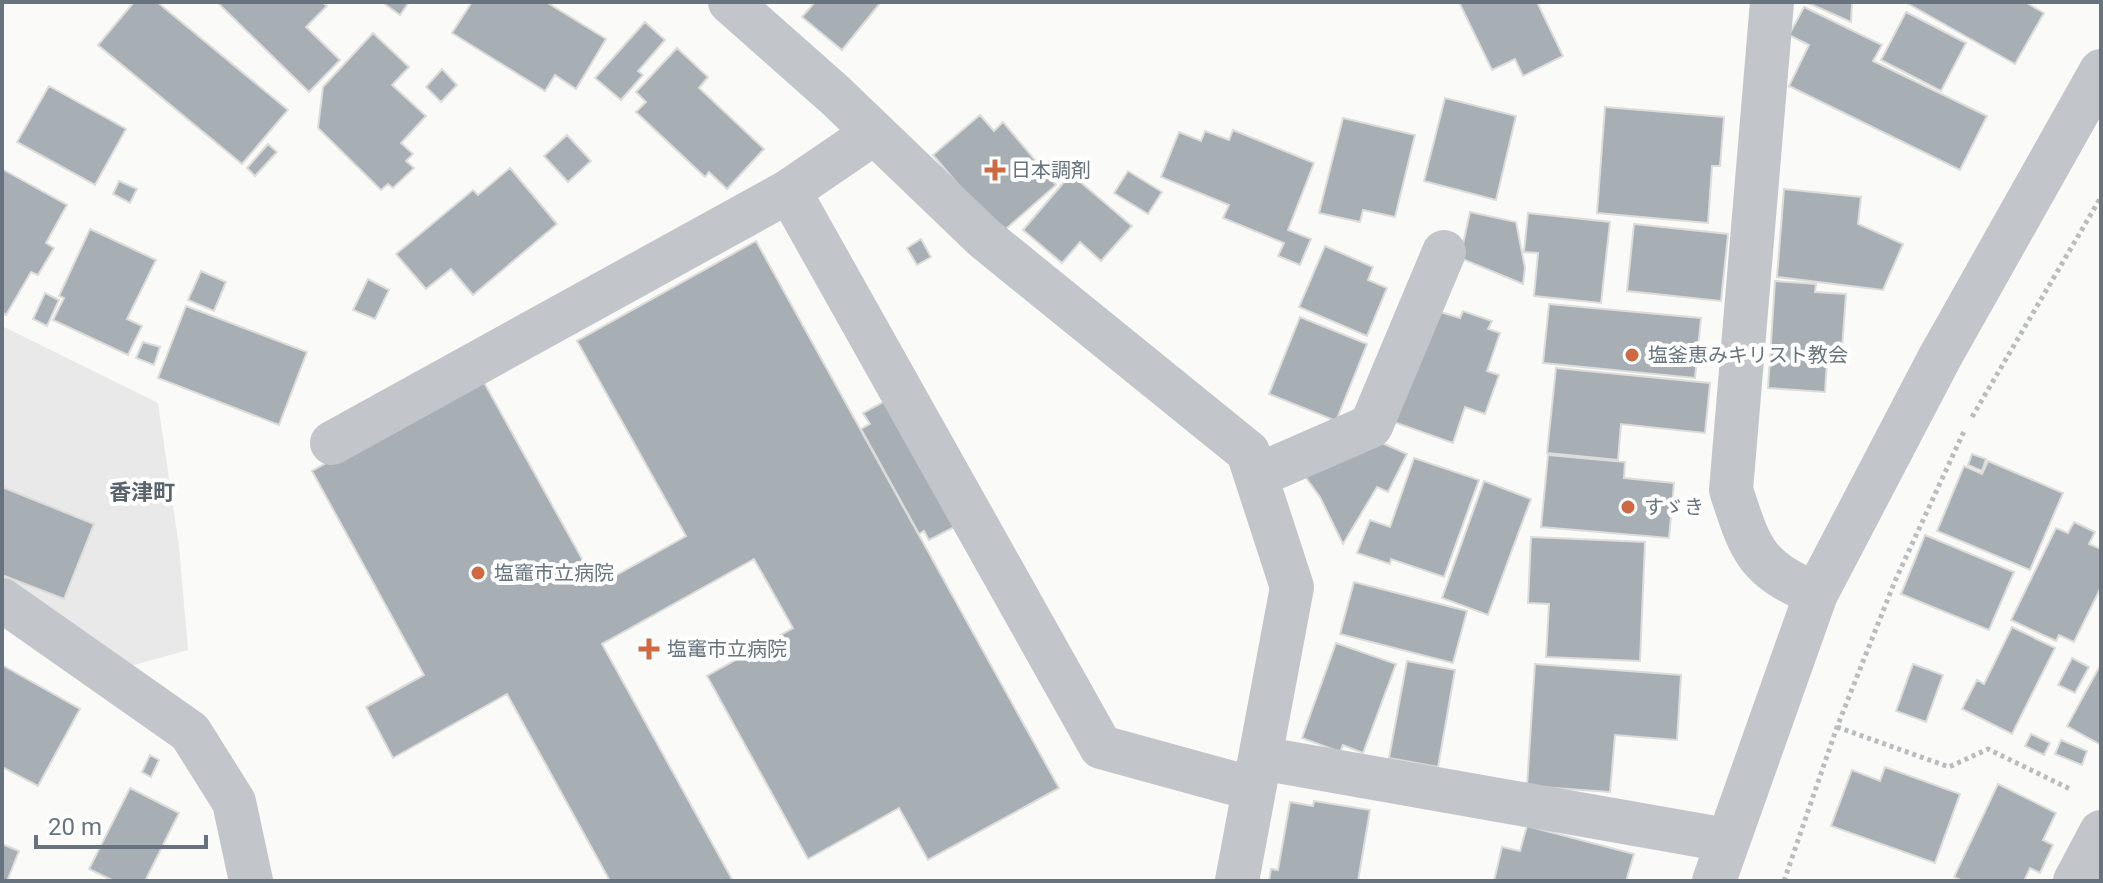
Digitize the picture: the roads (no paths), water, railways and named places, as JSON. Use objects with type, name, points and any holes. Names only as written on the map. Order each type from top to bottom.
[{"type":"street","points":[[730,2],[984,238],[1248,452],[1292,587],[1237,881]]},
{"type":"street","points":[[1772,2],[1731,490],[1750,546],[1777,577],[1816,594]]},
{"type":"street","points":[[789,191],[1101,747],[1257,773],[1720,861],[1816,594],[1940,357],[2101,71]]},
{"type":"street","points":[[332,443],[789,191],[874,133]]},
{"type":"street","points":[[1256,476],[1371,426],[1444,252]]},
{"type":"street","points":[[2,600],[190,732],[234,802],[251,881]]},
{"type":"street","points":[[2075,881],[2101,832]]},
{"type":"place","name":"日本調剤","points":[[995,170]]},
{"type":"place","name":"塩釜恵みキリスト教会","points":[[1632,355]]},
{"type":"place","name":"すゞき","points":[[1628,507]]},
{"type":"place","name":"塩竈市立病院","points":[[478,573]]},
{"type":"place","name":"塩竃市立病院","points":[[649,649]]},
{"type":"district","name":"香津町","points":[[142,492]]}]
